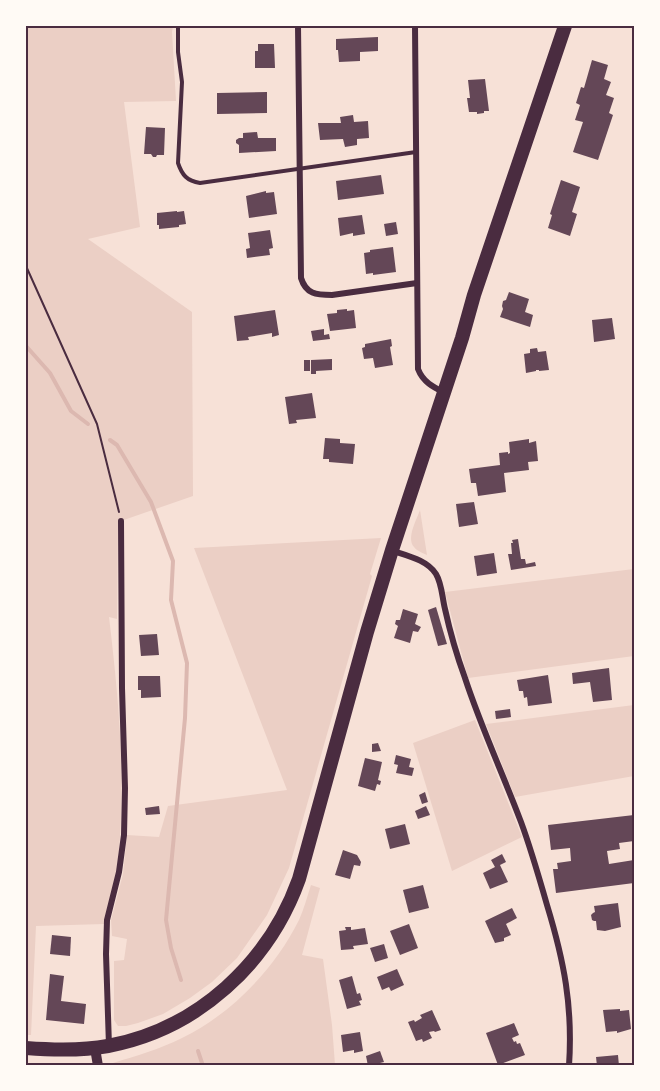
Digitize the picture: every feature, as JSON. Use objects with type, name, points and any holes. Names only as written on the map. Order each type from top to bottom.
[{"type":"main road","points":[[26,1048],[64,1050],[102,1047],[143,1037],[167,1027],[206,1005],[240,975],[274,933],[294,895],[358,663],[392,550],[445,393],[474,295],[565,26]]},
{"type":"street","points":[[298,26],[301,278],[303,286],[318,295],[332,295],[417,283]]},
{"type":"street","points":[[415,26],[418,369],[426,382],[445,393]]},
{"type":"street","points":[[98,1065],[102,1047],[107,920],[119,872],[124,835],[121,521]]},
{"type":"street","points":[[392,550],[422,561],[435,572],[439,580],[453,642],[465,679],[522,824],[556,937],[568,994],[569,1065]]},
{"type":"lane","points":[[178,26],[178,52],[182,82],[178,163],[181,172],[193,182],[200,183],[417,152]]},
{"type":"path","points":[[26,267],[97,424],[121,521]]},
{"type":"shaded area","points":[[26,26],[173,26],[176,101],[124,102],[140,227],[88,239],[192,312],[193,496],[118,522],[117,619],[109,617],[116,680],[122,775],[117,870],[104,924],[36,926],[31,1035],[26,1035]]},
{"type":"shaded area","points":[[420,510],[427,555],[414,547],[411,539]]},
{"type":"shaded area","points":[[381,538],[289,868],[267,915],[237,958],[212,982],[163,1014],[138,1023],[118,1026],[114,1020],[114,961],[124,960],[127,939],[112,936],[111,920],[123,874],[127,835],[159,837],[168,806],[287,790],[194,548]]},
{"type":"shaded area","points":[[634,569],[634,656],[468,678],[445,592]]},
{"type":"shaded area","points":[[634,705],[634,776],[515,797],[486,724]]},
{"type":"shaded area","points":[[475,720],[522,837],[452,871],[413,743]]},
{"type":"shaded area","points":[[311,885],[320,888],[302,955],[323,959],[335,1065],[113,1065],[113,1063],[157,1049],[182,1038],[217,1016],[250,989],[289,938],[301,916]]},
{"type":"building","points":[[378,37],[378,51],[360,52],[360,61],[339,62],[336,39]]},
{"type":"building","points":[[258,44],[274,44],[275,68],[255,68],[255,51],[258,51]]},
{"type":"building","points":[[592,60],[608,65],[604,79],[611,82],[606,95],[614,98],[609,113],[613,115],[598,160],[573,152],[583,122],[575,120],[580,105],[576,103],[581,87],[584,88]]},
{"type":"building","points":[[485,79],[489,111],[477,114],[477,112],[469,112],[468,80]]},
{"type":"building","points":[[267,92],[267,113],[217,114],[217,93]]},
{"type":"building","points":[[353,115],[354,122],[368,121],[369,138],[357,139],[357,145],[345,147],[343,139],[320,140],[318,123],[341,123],[340,117]]},
{"type":"building","points":[[146,127],[165,128],[164,155],[153,157],[151,154],[144,154]]},
{"type":"building","points":[[257,132],[258,138],[276,138],[276,151],[239,153],[236,140],[243,138],[243,133]]},
{"type":"building","points":[[381,175],[384,194],[338,200],[336,181]]},
{"type":"building","points":[[561,180],[580,187],[572,212],[577,214],[570,236],[548,228]]},
{"type":"building","points":[[266,191],[266,193],[274,192],[277,214],[249,218],[246,196]]},
{"type":"building","points":[[184,211],[186,224],[159,229],[157,213]]},
{"type":"building","points":[[362,215],[365,234],[353,236],[353,233],[340,236],[338,218]]},
{"type":"building","points":[[396,222],[398,234],[386,236],[384,224]]},
{"type":"building","points":[[270,230],[273,248],[269,249],[270,255],[247,258],[246,249],[250,248],[248,233]]},
{"type":"building","points":[[393,247],[396,272],[366,274],[364,253]]},
{"type":"building","points":[[509,292],[529,299],[525,312],[533,315],[530,327],[500,317],[503,301],[506,300]]},
{"type":"building","points":[[347,309],[347,311],[354,310],[356,328],[330,331],[327,314]]},
{"type":"building","points":[[275,310],[279,335],[272,337],[272,333],[237,341],[234,316]]},
{"type":"building","points":[[612,318],[615,339],[594,342],[592,320]]},
{"type":"building","points":[[324,329],[324,335],[329,334],[330,339],[313,341],[311,331]]},
{"type":"building","points":[[391,339],[393,365],[375,368],[373,358],[364,359],[362,348],[365,344]]},
{"type":"building","points":[[537,348],[538,352],[546,351],[549,370],[526,373],[524,354],[530,353],[530,349]]},
{"type":"building","points":[[332,359],[332,370],[316,371],[316,374],[311,374],[311,360]]},
{"type":"building","points":[[304,360],[310,360],[310,371],[304,371]]},
{"type":"building","points":[[312,393],[316,418],[296,420],[297,423],[289,424],[285,397]]},
{"type":"building","points":[[325,438],[340,439],[340,443],[355,444],[353,464],[329,462],[329,459],[323,459]]},
{"type":"building","points":[[529,439],[529,443],[536,441],[538,461],[528,462],[529,470],[504,473],[506,492],[478,496],[476,483],[471,483],[469,469],[500,465],[499,453],[510,453],[509,442]]},
{"type":"building","points":[[474,502],[478,524],[459,527],[456,504]]},
{"type":"building","points":[[518,539],[521,559],[525,559],[526,564],[535,562],[536,566],[511,570],[508,554],[512,554],[512,540]]},
{"type":"building","points":[[494,553],[497,573],[477,576],[474,556]]},
{"type":"building","points":[[436,607],[447,644],[438,646],[428,610]]},
{"type":"building","points":[[403,609],[418,614],[415,624],[421,627],[418,632],[413,631],[410,643],[394,638],[398,626],[395,624],[396,620],[400,620]]},
{"type":"building","points":[[157,634],[159,655],[141,656],[139,635]]},
{"type":"building","points":[[609,668],[612,700],[593,702],[590,682],[573,684],[572,673]]},
{"type":"building","points":[[548,675],[552,703],[528,706],[527,697],[524,698],[523,691],[519,691],[517,680]]},
{"type":"building","points":[[138,676],[160,676],[161,697],[141,698],[141,690],[138,690]]},
{"type":"building","points":[[510,709],[511,717],[496,719],[495,711]]},
{"type":"building","points":[[378,743],[381,751],[372,752],[372,744]]},
{"type":"building","points":[[396,755],[411,759],[409,767],[414,768],[412,776],[396,773],[398,765],[394,764]]},
{"type":"building","points":[[365,758],[382,762],[378,780],[381,781],[380,785],[377,784],[375,791],[358,786]]},
{"type":"building","points":[[425,792],[428,802],[422,804],[419,795]]},
{"type":"building","points":[[159,806],[160,814],[146,815],[145,808]]},
{"type":"building","points":[[426,806],[430,815],[418,819],[415,811]]},
{"type":"building","points":[[634,815],[634,841],[619,843],[620,849],[607,851],[609,864],[634,860],[634,883],[556,893],[553,869],[558,869],[557,863],[571,861],[570,848],[551,850],[548,825]]},
{"type":"building","points":[[405,824],[410,844],[390,849],[385,829]]},
{"type":"building","points":[[343,850],[357,855],[361,862],[360,866],[354,865],[350,879],[335,875]]},
{"type":"building","points":[[502,854],[506,862],[500,865],[508,882],[490,889],[483,873],[495,867],[491,860]]},
{"type":"building","points":[[423,885],[429,908],[409,913],[403,890]]},
{"type":"building","points":[[618,903],[621,927],[605,931],[597,930],[596,921],[592,920],[591,915],[595,912],[594,906]]},
{"type":"building","points":[[512,908],[517,918],[506,924],[511,935],[504,938],[504,941],[495,943],[485,921]]},
{"type":"building","points":[[409,924],[418,948],[400,955],[390,931]]},
{"type":"building","points":[[345,927],[351,927],[351,930],[365,928],[368,944],[353,946],[354,949],[341,950],[339,931],[346,930]]},
{"type":"building","points":[[52,935],[71,937],[70,956],[50,954]]},
{"type":"building","points":[[384,944],[388,958],[375,962],[370,948]]},
{"type":"building","points":[[397,969],[404,985],[391,991],[389,987],[382,990],[377,977]]},
{"type":"building","points":[[50,974],[64,976],[61,1001],[86,1004],[84,1024],[46,1020]]},
{"type":"building","points":[[352,976],[357,994],[360,993],[362,1000],[359,1001],[361,1005],[347,1009],[339,980]]},
{"type":"building","points":[[620,1009],[620,1011],[629,1010],[631,1029],[617,1033],[617,1031],[606,1032],[603,1010]]},
{"type":"building","points":[[432,1010],[441,1030],[429,1032],[432,1038],[423,1042],[422,1039],[416,1041],[408,1022],[414,1020],[415,1022],[422,1018],[420,1015]]},
{"type":"building","points":[[514,1023],[519,1035],[512,1038],[517,1044],[520,1043],[525,1055],[498,1065],[486,1033]]},
{"type":"building","points":[[360,1032],[363,1051],[343,1052],[341,1035]]},
{"type":"building","points":[[380,1051],[384,1062],[368,1066],[366,1056]]},
{"type":"building","points":[[618,1055],[619,1066],[597,1066],[596,1057]]},
{"type":"waterway","points":[[26,346],[50,373],[71,411],[88,424]]},
{"type":"waterway","points":[[110,440],[117,445],[151,502],[173,561],[171,600],[187,663],[185,718],[166,920],[171,948],[181,980]]},
{"type":"waterway","points":[[198,1051],[203,1066]]}]
